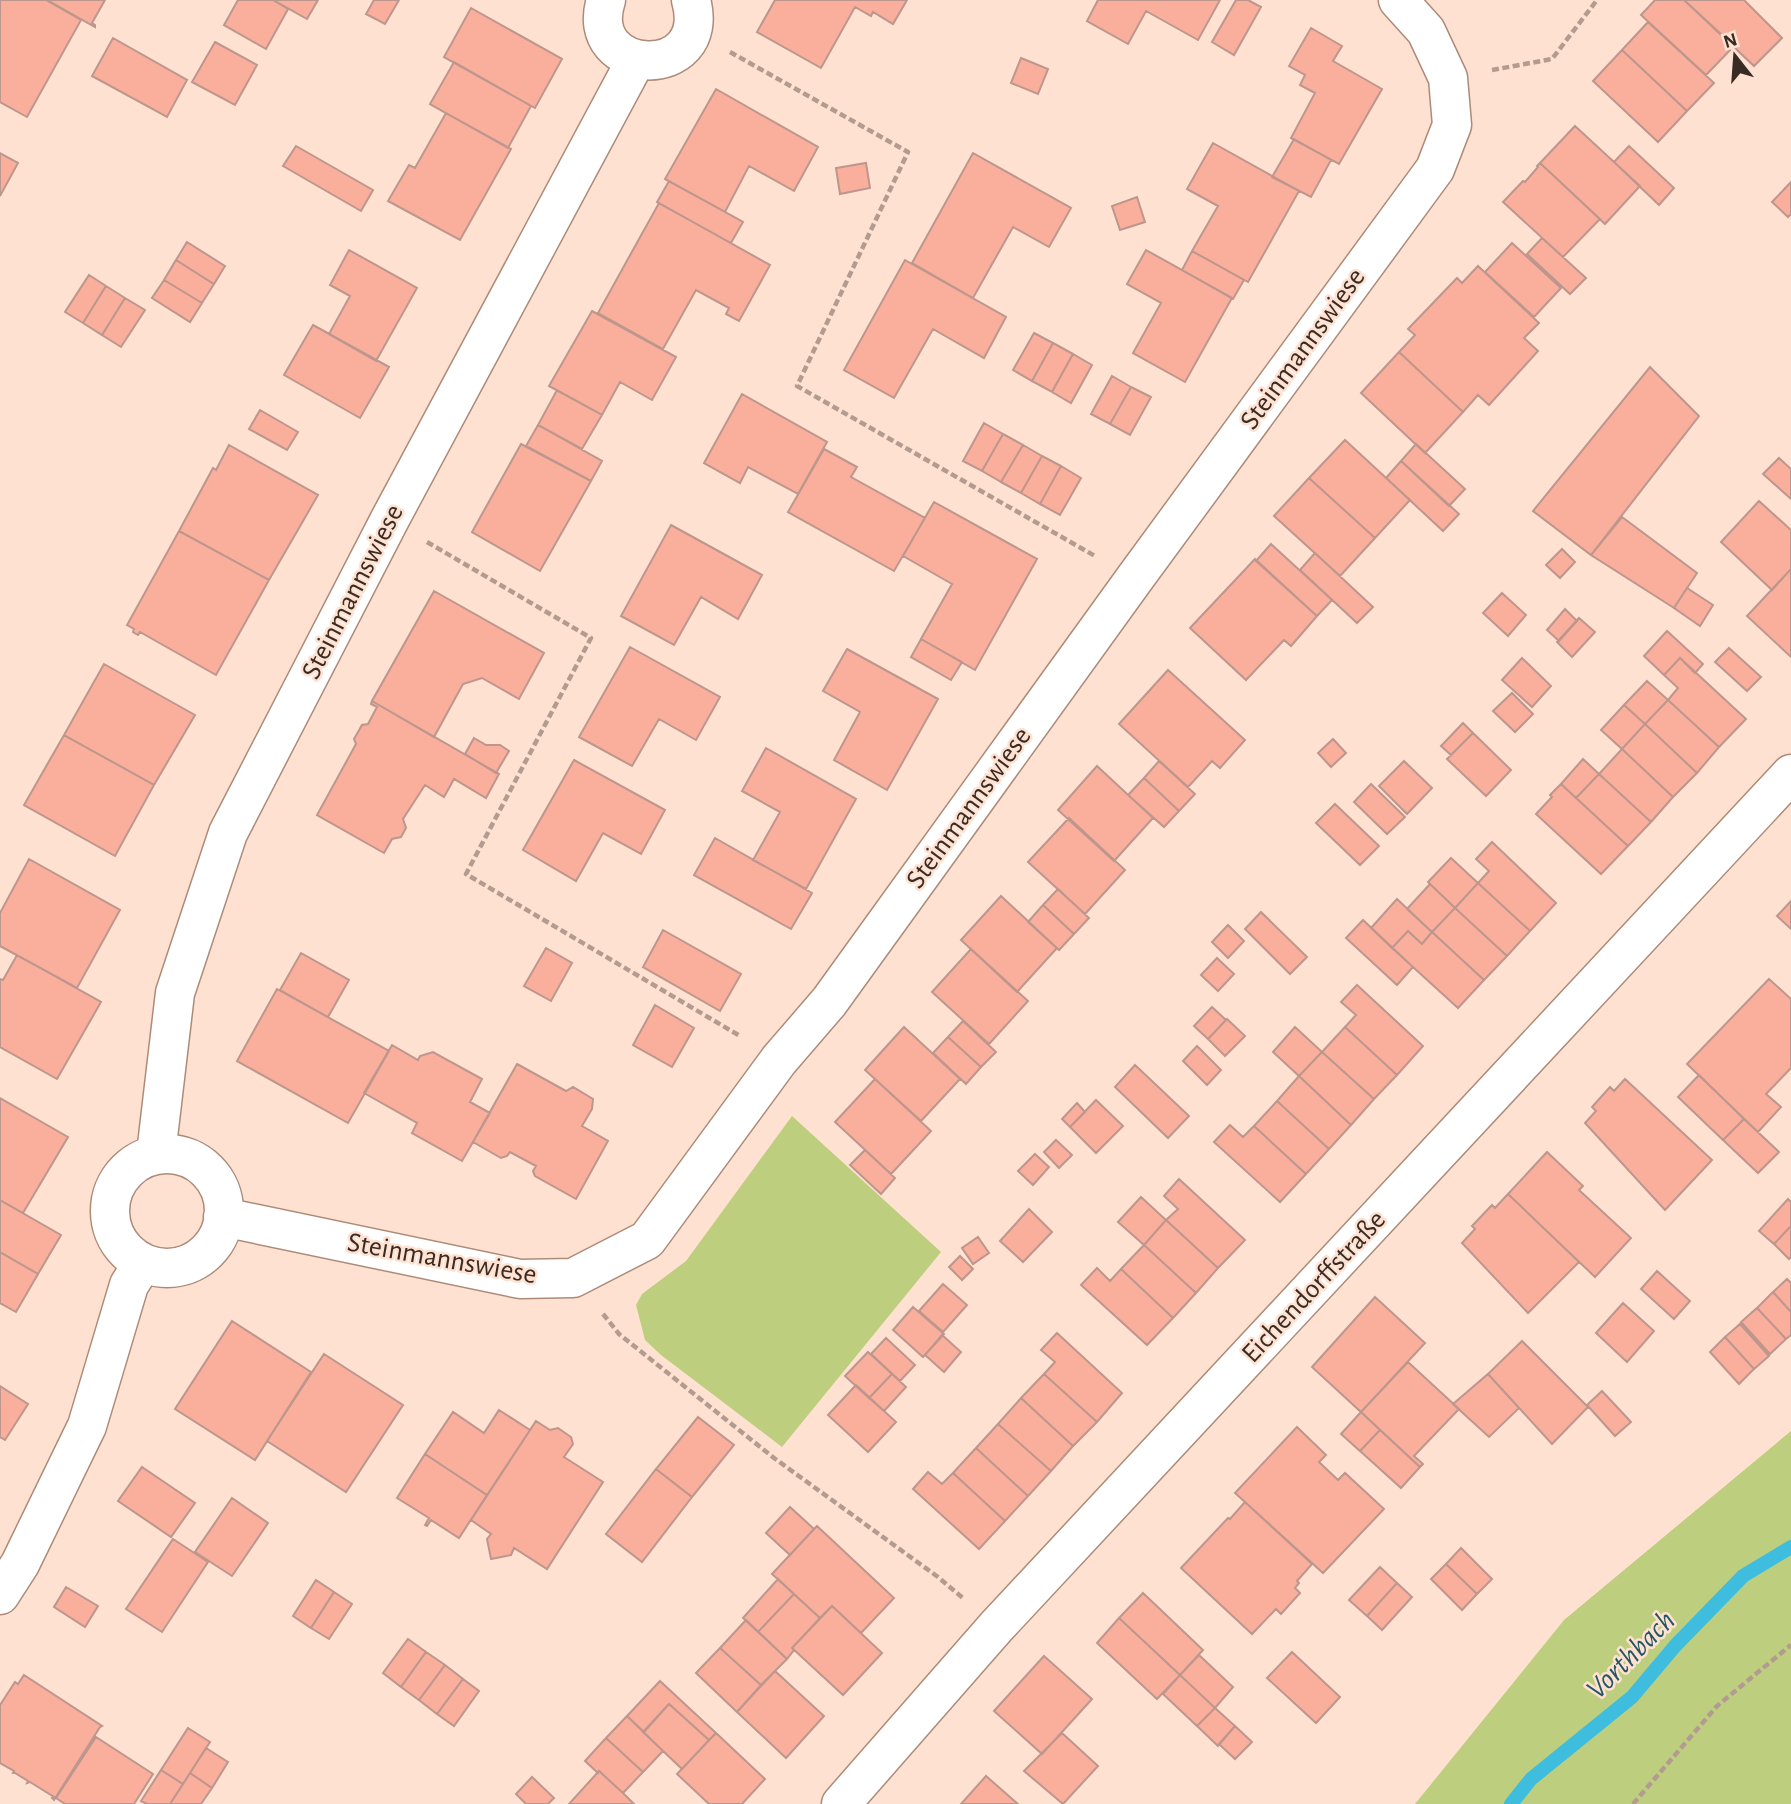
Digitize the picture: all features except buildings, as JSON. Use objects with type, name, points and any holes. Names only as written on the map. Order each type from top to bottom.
[{"type":"street","points":[[606,0],[603,26],[621,53],[636,60],[653,62],[670,57],[684,46],[692,15]]},
{"type":"street","name":"Steinmannswiese","points":[[223,1217],[520,1279],[573,1278],[647,1240],[779,1060],[837,991],[1435,169],[1452,125],[1448,78],[1426,31],[1398,0]]},
{"type":"street","name":"Steinmannswiese","points":[[156,1154],[175,993],[228,834],[390,519],[636,60]]},
{"type":"street","name":"Eichendorffstraße","points":[[841,1804],[996,1626],[1791,774]]},
{"type":"street","points":[[156,1154],[178,1155],[198,1163],[213,1177],[222,1196],[223,1217],[217,1238],[204,1254],[185,1265],[164,1268],[143,1263],[124,1249],[112,1228],[110,1204],[117,1181],[134,1164],[156,1154]]},
{"type":"street","points":[[0,1595],[20,1564],[87,1426],[129,1285],[143,1263]]},
{"type":"path","points":[[1448,78],[1552,59],[1597,0]]},
{"type":"path","points":[[692,15],[908,152],[797,386],[1135,578]]},
{"type":"path","points":[[390,519],[591,638],[466,874],[779,1060]]},
{"type":"path","points":[[573,1278],[619,1334],[774,1458],[938,1577],[996,1626]]},
{"type":"path","points":[[1633,1804],[1717,1706],[1791,1645]]},
{"type":"green space","points":[[792,1116],[941,1252],[782,1447],[645,1340],[636,1305],[642,1294],[686,1261]]},
{"type":"green space","points":[[1791,1431],[1791,1804],[1415,1804],[1564,1620]]},
{"type":"waterway","name":"Vorthbach","points":[[1511,1804],[1531,1779],[1632,1697],[1675,1646],[1743,1576],[1791,1547]]}]
